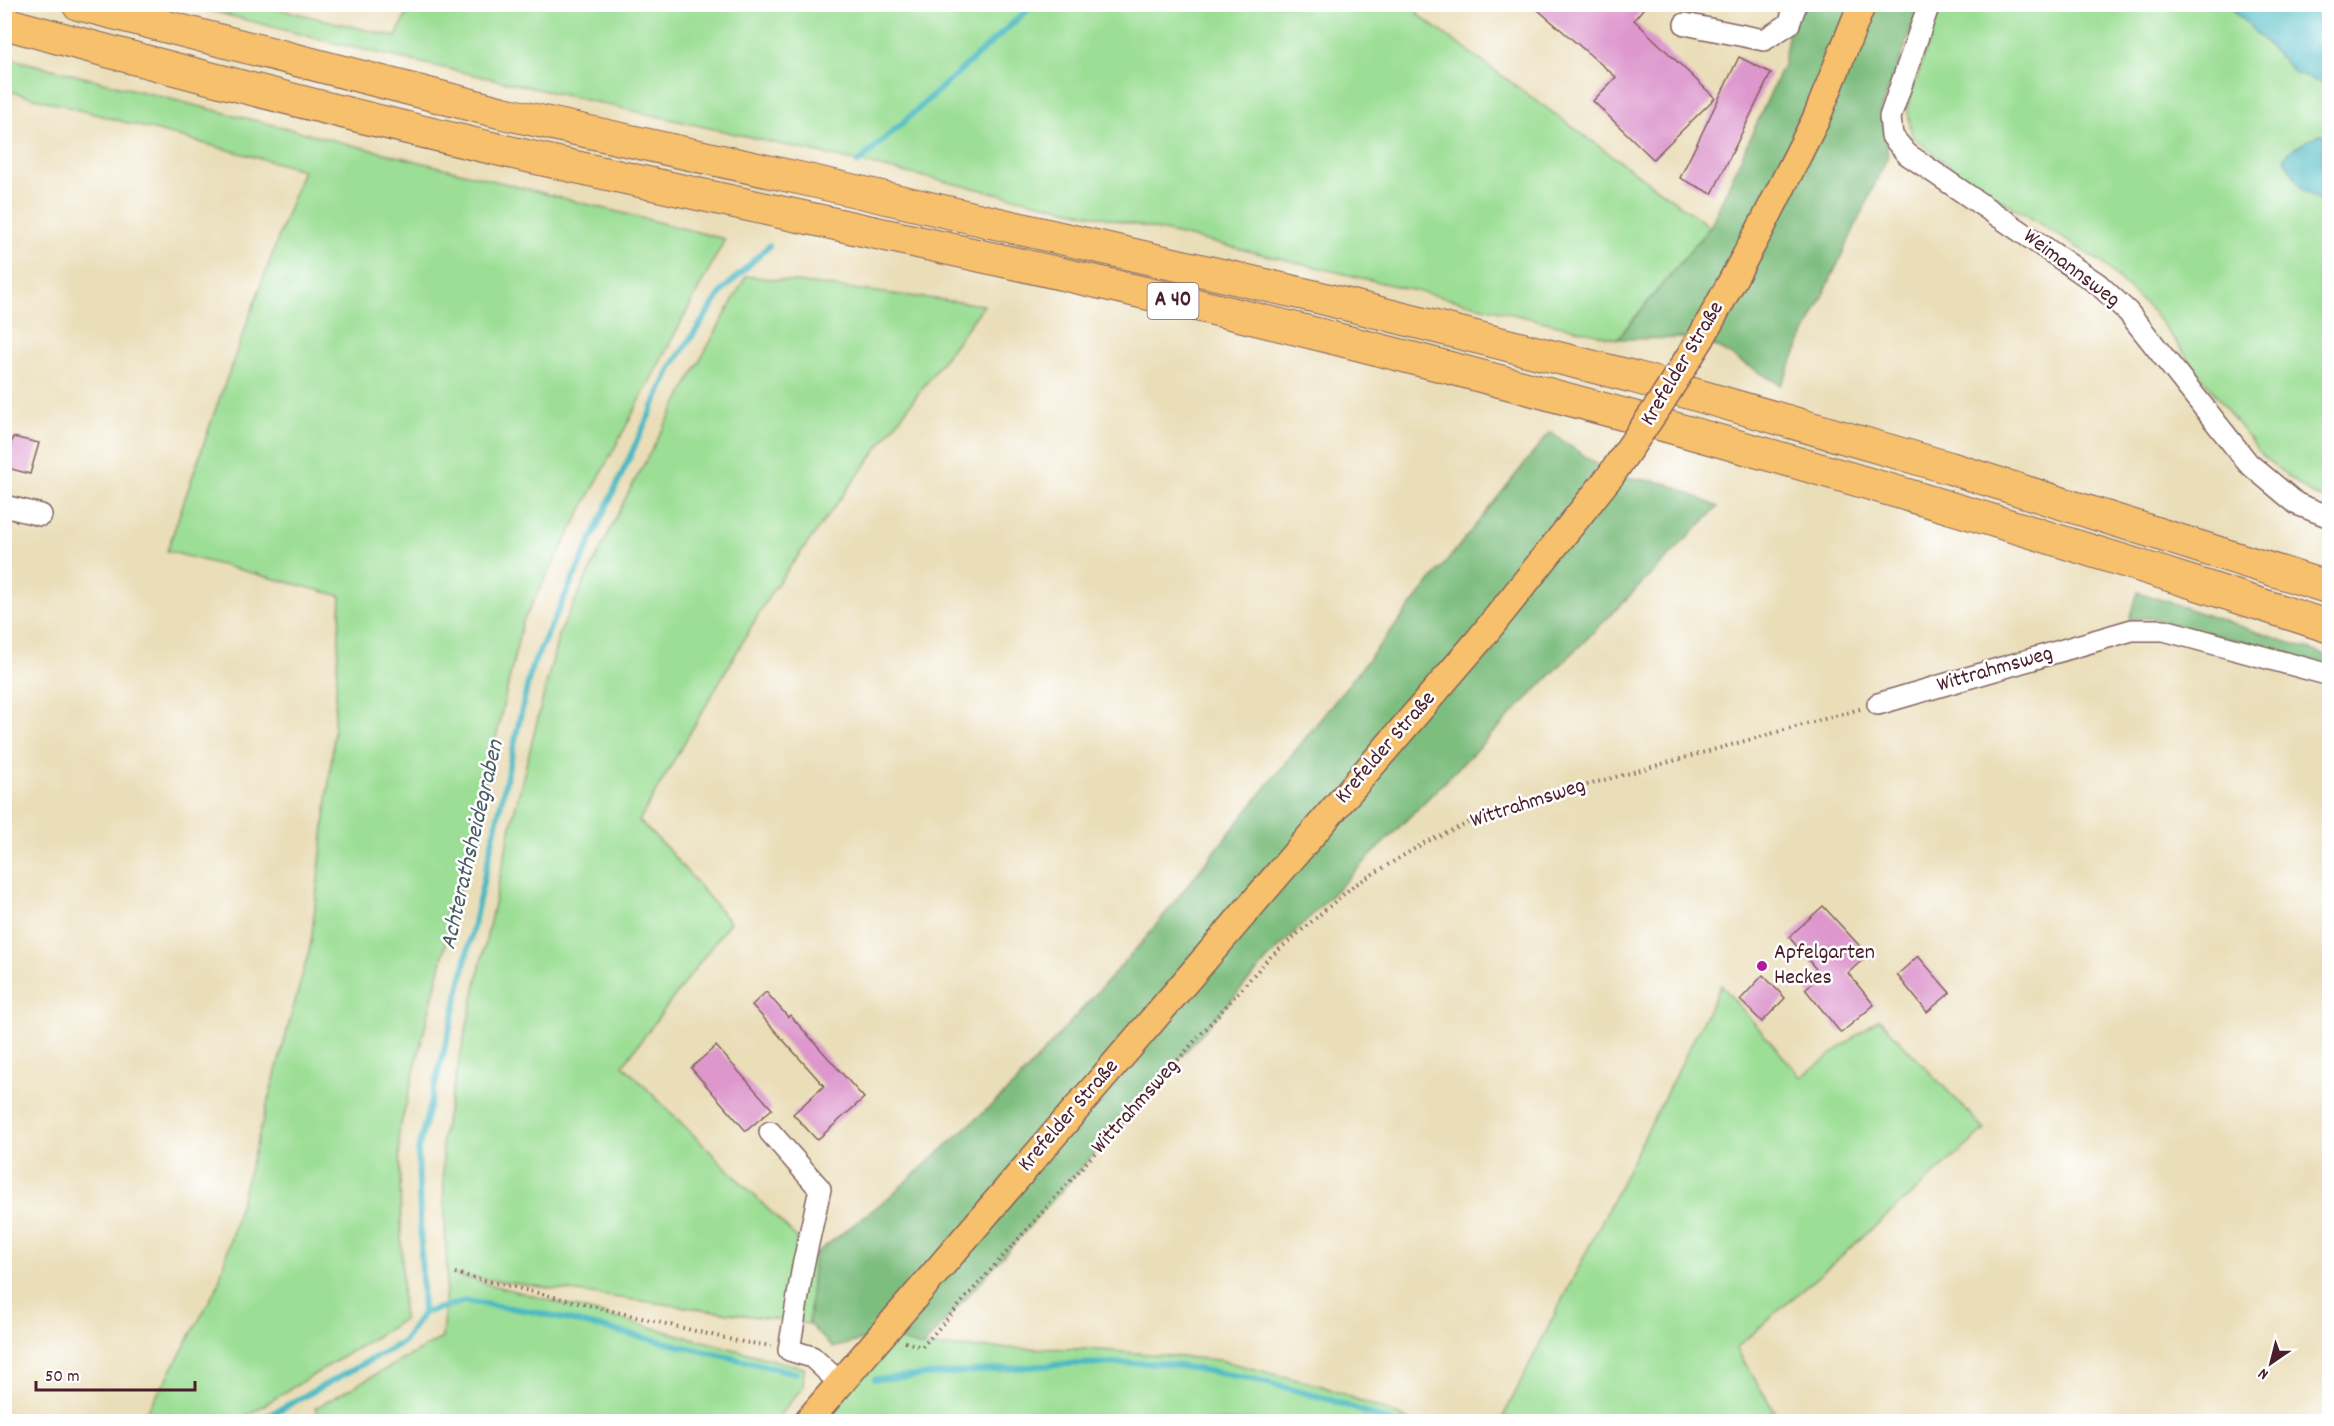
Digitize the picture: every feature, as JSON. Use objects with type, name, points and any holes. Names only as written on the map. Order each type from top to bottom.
[{"type":"highway","name":"A 40","points":[[78,4],[503,113],[812,181],[1317,297],[1634,377],[1950,468],[2330,588]]},
{"type":"highway","name":"A 40","points":[[4,23],[180,71],[489,147],[1315,334],[1576,400],[1936,504],[2187,580],[2330,627]]},
{"type":"main road","name":"Krefelder Straße","points":[[807,1422],[1480,639],[1611,476],[1701,338],[1763,224],[1816,119],[1862,4]]},
{"type":"street","points":[[1685,24],[1764,40],[1789,24],[1796,4]]},
{"type":"street","name":"Weimannsweg","points":[[1929,4],[1890,117],[1892,136],[1907,154],[2098,284],[2128,312],[2248,463],[2297,504],[2330,517]]},
{"type":"street","points":[[4,506],[40,515]]},
{"type":"street","name":"Wittrahmsweg","points":[[1878,704],[2132,630],[2164,630],[2330,675]]},
{"type":"street","points":[[770,1132],[819,1189],[789,1350],[812,1357],[840,1383]]},
{"type":"path","name":"Wittrahmsweg","points":[[881,1335],[922,1347],[1267,960],[1353,886],[1424,843],[1497,810],[1878,704]]},
{"type":"path","points":[[455,1273],[737,1341],[789,1350]]},
{"type":"green space","points":[[411,4],[1423,5],[1417,14],[1710,227],[1617,339],[1194,238],[334,43],[189,5],[262,5],[396,37]]},
{"type":"green space","points":[[1794,5],[1921,5],[1881,109],[1888,156],[1781,385],[1701,338],[1617,339],[1710,227],[1783,65]]},
{"type":"green space","points":[[1941,5],[2229,5],[2296,74],[2329,85],[2329,136],[2319,134],[2301,188],[2329,207],[2329,501],[2311,494],[2262,456],[2153,312],[2101,262],[1954,170],[1912,136],[1907,107]]},
{"type":"green space","points":[[4,57],[725,239],[522,623],[482,799],[399,1132],[403,1320],[238,1421],[140,1421],[165,1382],[218,1285],[311,943],[333,746],[341,596],[167,551],[215,411],[303,170],[5,90]]},
{"type":"green space","points":[[746,276],[984,305],[772,591],[639,821],[666,847],[730,922],[623,1065],[814,1255],[809,1324],[454,1275],[804,1368],[803,1387],[774,1422],[320,1422],[315,1408],[442,1338],[447,1274],[442,1139],[514,813],[559,634],[626,497]]},
{"type":"green space","points":[[1550,432],[1611,475],[1666,483],[1718,507],[1267,960],[922,1347],[881,1335],[833,1348],[809,1324],[814,1255],[888,1198],[1014,1085],[1144,940]]},
{"type":"green space","points":[[2138,592],[2329,656],[2329,669],[2274,650],[2149,618],[2129,619]]},
{"type":"green space","points":[[1721,985],[1801,1077],[1879,1019],[1985,1130],[1736,1348],[1780,1421],[1501,1421]]},
{"type":"green space","points":[[881,1335],[922,1347],[1088,1349],[1219,1360],[1322,1386],[1412,1421],[824,1422]]},
{"type":"water","points":[[2229,5],[2329,5],[2329,85],[2296,74]]},
{"type":"water","points":[[2320,134],[2329,136],[2329,207],[2301,188],[2284,158],[2291,150]]},
{"type":"building","points":[[1531,4],[1647,4],[1634,20],[1715,98],[1653,159],[1593,101],[1616,77]]},
{"type":"building","points":[[1739,57],[1771,73],[1712,194],[1680,178]]},
{"type":"building","points":[[13,437],[39,443],[30,474],[4,467]]},
{"type":"building","points":[[1823,906],[1868,955],[1848,973],[1874,1005],[1841,1033],[1805,989],[1821,975],[1789,937]]},
{"type":"building","points":[[1918,956],[1950,993],[1927,1012],[1897,975]]},
{"type":"building","points":[[1763,975],[1785,998],[1762,1022],[1740,1000]]},
{"type":"building","points":[[766,992],[788,1017],[790,1015],[864,1098],[817,1140],[793,1114],[824,1086],[752,1005]]},
{"type":"building","points":[[716,1046],[772,1109],[746,1131],[691,1068]]},
{"type":"waterway","name":"Achterathsheidegraben","points":[[858,163],[1034,4]]},
{"type":"waterway","name":"Achterathsheidegraben","points":[[257,1422],[403,1342],[423,1313],[418,1150],[453,1016],[531,669],[672,366],[723,290],[769,246]]},
{"type":"waterway","points":[[423,1313],[465,1301],[530,1311],[796,1373]]},
{"type":"waterway","points":[[875,1379],[1067,1364],[1162,1363],[1249,1378],[1328,1399],[1392,1422]]},
{"type":"place","name":"Apfelgarten Heckes","points":[[1762,966]]}]
